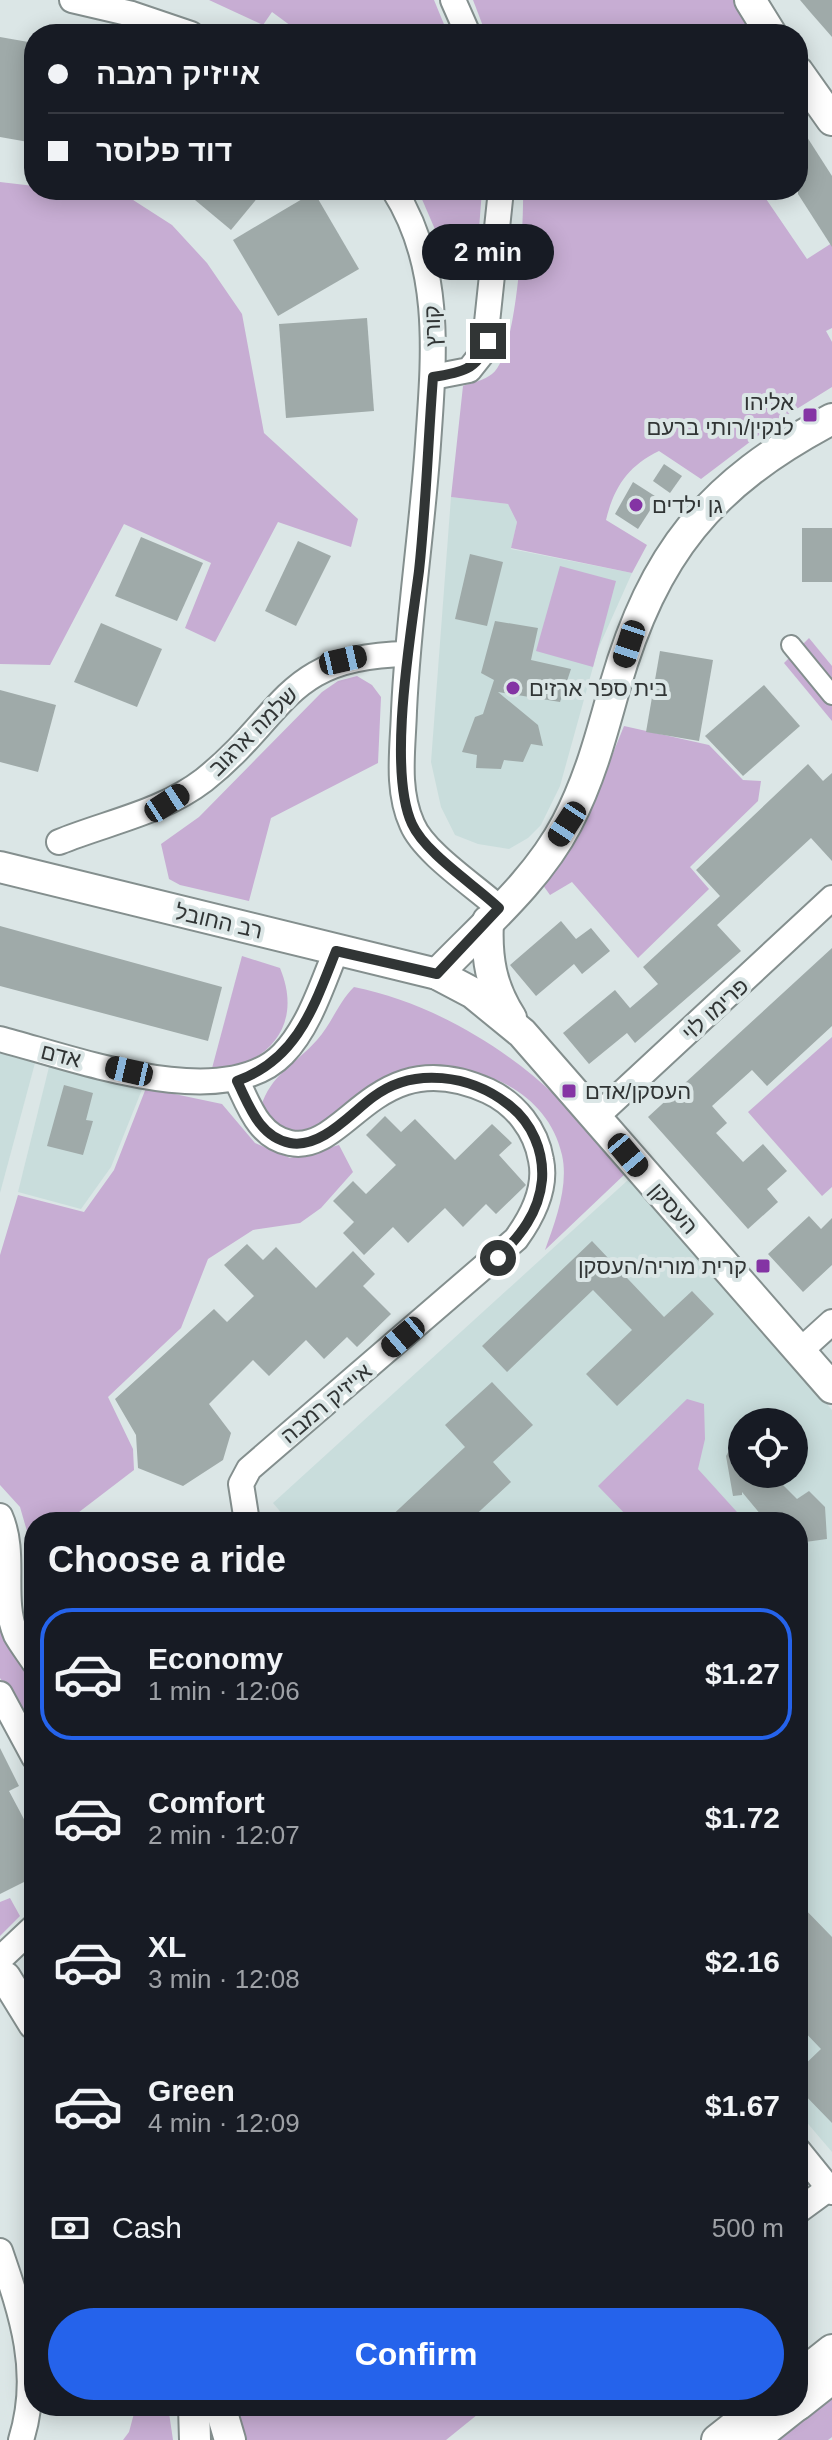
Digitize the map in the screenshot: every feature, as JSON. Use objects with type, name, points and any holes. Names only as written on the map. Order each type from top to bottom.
[{"type":"street","points":[[72,0],[162,24]]},
{"type":"street","points":[[453,0],[464,24]]},
{"type":"street","points":[[750,0],[765,24]]},
{"type":"street","points":[[808,86],[832,120]]},
{"type":"street","name":"קורץ","points":[[399,200],[419,238],[433,308],[433,377],[419,569],[407,654],[401,787],[412,825],[428,847],[494,914]]},
{"type":"street","points":[[433,377],[469,370],[484,351],[500,200]]},
{"type":"street","points":[[437,974],[541,866],[567,824],[603,736],[642,608],[665,561],[702,514],[740,480],[779,447],[832,419]]},
{"type":"street","points":[[791,645],[832,695]]},
{"type":"street","name":"שלמה ארגוב","points":[[59,842],[167,803],[203,780],[243,744],[293,688],[322,668],[367,654],[407,654]]},
{"type":"street","name":"רב החובל","points":[[0,867],[437,974]]},
{"type":"street","name":"פרימו לוי","points":[[596,1117],[832,898]]},
{"type":"street","points":[[494,914],[486,948],[495,989],[522,1033]]},
{"type":"street","name":"אדם","points":[[0,1039],[157,1078],[191,1083],[237,1081],[261,1072],[295,1040],[336,951]]},
{"type":"street","name":"העסקן","points":[[437,974],[473,993],[522,1033],[832,1388]]},
{"type":"street","name":"אייזיק רמבה","points":[[237,1081],[262,1127],[274,1137],[291,1144],[308,1143],[325,1134],[376,1094],[393,1086],[415,1079],[458,1079],[497,1095],[519,1113],[538,1145],[542,1165],[537,1203],[516,1239],[249,1469],[241,1484],[245,1512]]},
{"type":"street","points":[[800,1351],[832,1322]]},
{"type":"street","points":[[0,1516],[9,1540],[12,1617],[16,1635],[24,1647]]},
{"type":"street","points":[[0,1694],[24,1738]]},
{"type":"street","points":[[2,1969],[24,1940]]},
{"type":"street","points":[[2,1969],[24,1996]]},
{"type":"street","points":[[2,1969],[24,2007]]},
{"type":"street","points":[[808,2162],[831,2188],[808,2204]]},
{"type":"street","points":[[0,2251],[24,2326]]},
{"type":"street","points":[[808,2369],[832,2350]]},
{"type":"street","points":[[808,2397],[832,2378]]},
{"type":"street","points":[[21,2440],[29,2416]]},
{"type":"street","points":[[194,2416],[195,2440]]},
{"type":"street","points":[[223,2416],[230,2440]]},
{"type":"street","points":[[717,2440],[747,2416]]},
{"type":"street","points":[[753,2440],[783,2416]]},
{"type":"shaded area","points":[[209,0],[434,0],[444,24],[288,24],[272,12],[261,24]]},
{"type":"shaded area","points":[[473,0],[735,0],[751,24],[482,24]]},
{"type":"shaded area","points":[[0,182],[24,185],[24,200],[133,200],[172,225],[207,263],[242,314],[264,433],[358,519],[351,547],[278,522],[215,642],[185,628],[211,563],[124,524],[50,665],[0,664]]},
{"type":"shaded area","points":[[422,200],[481,200],[479,229],[437,234]]},
{"type":"shaded area","points":[[523,200],[767,200],[807,259],[832,243],[832,328],[826,331],[832,342],[832,387],[779,420],[701,479],[659,451],[639,463],[618,488],[606,520],[647,545],[632,573],[511,548],[517,522],[508,504],[451,497],[463,386],[492,374],[501,362],[513,316]]},
{"type":"shaded area","name":"בית ספר ארזים","points":[[451,497],[508,504],[517,522],[511,549],[632,573],[598,649],[560,786],[541,825],[528,838],[509,849],[478,844],[455,835],[441,807],[431,762]]},
{"type":"shaded area","points":[[560,566],[616,581],[593,667],[536,651]]},
{"type":"shaded area","points":[[809,638],[832,666],[832,721],[784,663]]},
{"type":"shaded area","points":[[357,676],[372,685],[381,697],[378,763],[271,818],[249,901],[180,885],[169,879],[161,844],[199,817],[322,692],[338,681]]},
{"type":"shaded area","points":[[624,726],[709,745],[743,780],[761,781],[758,801],[690,867],[709,889],[638,958],[572,882],[550,895],[540,881],[580,828]]},
{"type":"shaded area","points":[[242,956],[280,968],[286,989],[284,1025],[276,1039],[249,1061],[211,1072]]},
{"type":"shaded area","points":[[354,987],[436,1014],[512,1059],[565,1105],[625,1174],[545,1250],[562,1191],[562,1155],[552,1129],[536,1107],[516,1090],[491,1078],[465,1070],[410,1070],[373,1083],[337,1116],[317,1129],[299,1134],[281,1126],[261,1107],[265,1096],[277,1078],[317,1040]]},
{"type":"shaded area","points":[[832,1037],[832,1187],[822,1196],[748,1112]]},
{"type":"shaded area","points":[[0,1053],[35,1063],[0,1193]]},
{"type":"shaded area","points":[[50,1063],[143,1087],[111,1167],[81,1209],[18,1192]]},
{"type":"shaded area","points":[[146,1088],[222,1104],[255,1143],[290,1158],[339,1145],[353,1172],[321,1208],[300,1223],[253,1230],[208,1259],[181,1328],[108,1397],[133,1449],[134,1470],[79,1512],[24,1512],[24,1521],[20,1507],[0,1485],[0,1255],[18,1195],[84,1212],[114,1170]]},
{"type":"shaded area","points":[[628,1180],[832,1410],[832,2152],[808,2124],[808,1512],[281,1512],[273,1503]]},
{"type":"shaded area","points":[[687,1399],[704,1404],[705,1439],[698,1469],[737,1512],[623,1512],[598,1486]]},
{"type":"shaded area","points":[[0,1620],[24,1666],[24,1716],[0,1678]]},
{"type":"shaded area","points":[[10,1898],[20,1916],[0,1936],[0,1902]]},
{"type":"shaded area","points":[[832,2393],[832,2437],[828,2440],[773,2440],[803,2416],[808,2416],[808,2412]]},
{"type":"shaded area","points":[[133,2416],[169,2416],[173,2440],[123,2440]]},
{"type":"shaded area","points":[[236,2416],[476,2416],[446,2440],[243,2440]]},
{"type":"building","points":[[800,0],[832,0],[832,37],[811,13]]},
{"type":"building","points":[[0,37],[24,41],[24,141],[0,137]]},
{"type":"building","points":[[808,139],[832,176],[832,247],[802,200],[808,200]]},
{"type":"building","points":[[195,200],[256,200],[231,230]]},
{"type":"building","points":[[300,200],[319,200],[359,269],[278,316],[233,240]]},
{"type":"building","points":[[367,318],[374,411],[286,418],[279,324]]},
{"type":"building","points":[[664,464],[682,476],[670,493],[653,481]]},
{"type":"building","points":[[633,482],[658,498],[638,529],[615,514]]},
{"type":"building","points":[[802,528],[832,528],[832,582],[802,582]]},
{"type":"building","points":[[141,537],[203,563],[177,621],[115,596]]},
{"type":"building","points":[[298,541],[331,556],[296,626],[265,611]]},
{"type":"building","points":[[470,554],[503,562],[487,626],[455,619]]},
{"type":"building","name":"בית ספר ארזים","points":[[495,621],[538,628],[531,660],[571,669],[560,702],[498,692],[538,725],[543,746],[531,744],[523,762],[504,760],[501,769],[476,768],[477,755],[462,752],[475,717],[483,714],[494,680],[481,673]]},
{"type":"building","points":[[101,623],[162,649],[137,707],[74,682]]},
{"type":"building","points":[[660,651],[713,660],[699,741],[646,732]]},
{"type":"building","points":[[764,685],[800,726],[743,776],[705,736]]},
{"type":"building","points":[[0,690],[56,705],[38,772],[0,762]]},
{"type":"building","points":[[808,764],[823,781],[832,773],[832,861],[811,838],[717,925],[741,951],[635,1043],[627,1033],[589,1064],[563,1033],[615,990],[630,1008],[658,984],[643,967],[720,896],[696,870]]},
{"type":"building","points":[[561,921],[576,939],[591,928],[610,951],[582,974],[574,964],[536,996],[510,965]]},
{"type":"building","points":[[0,926],[222,987],[208,1041],[0,986]]},
{"type":"building","points":[[832,948],[832,1026],[767,1086],[752,1070],[712,1106],[727,1123],[716,1133],[743,1162],[763,1144],[787,1171],[767,1189],[778,1202],[748,1229],[648,1117]]},
{"type":"building","points":[[64,1085],[93,1093],[86,1120],[93,1121],[83,1155],[47,1146]]},
{"type":"building","points":[[385,1116],[401,1132],[415,1119],[455,1160],[492,1124],[512,1143],[499,1155],[526,1185],[496,1214],[486,1204],[463,1227],[445,1208],[408,1243],[393,1227],[364,1255],[343,1233],[354,1222],[333,1201],[353,1181],[366,1194],[396,1165],[366,1135]]},
{"type":"building","points":[[809,1216],[821,1229],[832,1218],[832,1265],[803,1292],[768,1254]]},
{"type":"building","points":[[592,1241],[664,1317],[692,1291],[714,1314],[617,1406],[586,1374],[632,1330],[593,1290],[507,1372],[482,1346]]},
{"type":"building","points":[[247,1244],[263,1260],[276,1247],[316,1288],[353,1251],[375,1274],[363,1286],[391,1314],[357,1347],[347,1337],[324,1359],[306,1340],[269,1376],[253,1360],[209,1404],[231,1433],[223,1460],[183,1486],[138,1468],[136,1435],[115,1399],[214,1309],[227,1322],[254,1296],[224,1265]]},
{"type":"building","points":[[492,1382],[533,1425],[493,1462],[511,1482],[479,1512],[396,1512],[465,1447],[445,1425]]},
{"type":"building","points":[[732,1488],[786,1488],[797,1499],[809,1491],[825,1507],[827,1539],[808,1542],[808,1512],[759,1512],[742,1492],[742,1495],[733,1496]]},
{"type":"building","points":[[0,1748],[19,1786],[9,1791],[24,1819],[24,1882],[0,1894]]},
{"type":"building","points":[[808,1912],[832,1937],[832,2123],[808,2098],[808,2061],[821,2049],[808,2035]]},
{"type":"place","name":"אליהו לנקין/רותי ברעם","points":[[810,415]]},
{"type":"place","name":"גן ילדים","points":[[636,505]]},
{"type":"place","name":"בית ספר ארזים","points":[[513,688]]},
{"type":"place","name":"העסקן/אדם","points":[[569,1091]]},
{"type":"place","name":"קרית מוריה/העסקן","points":[[763,1266]]},
{"type":"route","points":[[488,341],[480,360],[469,370],[433,377],[419,569],[407,654],[401,787],[412,825],[428,847],[499,908],[437,974],[336,951],[295,1040],[282,1056],[261,1072],[237,1081],[262,1127],[274,1137],[291,1144],[308,1143],[325,1134],[376,1094],[415,1079],[458,1079],[497,1095],[519,1113],[530,1129],[538,1145],[542,1165],[537,1203],[528,1223],[498,1258]]}]
